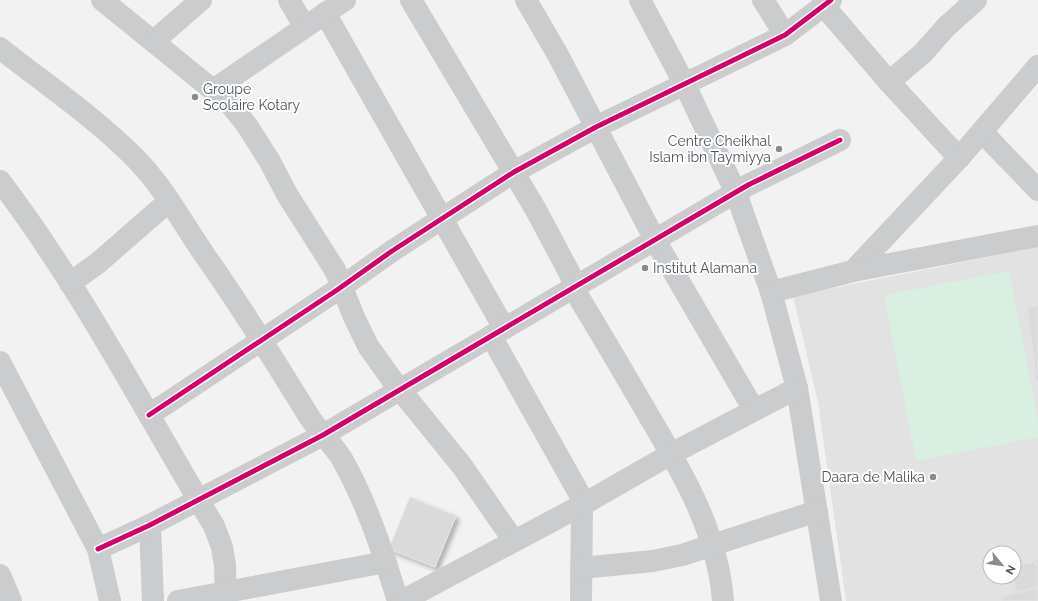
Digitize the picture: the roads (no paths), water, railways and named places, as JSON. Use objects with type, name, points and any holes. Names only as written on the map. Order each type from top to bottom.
[{"type":"street","points":[[102,0],[230,104],[250,130],[269,160],[288,196],[336,270],[354,317],[368,346],[401,391],[462,466],[514,541]]},
{"type":"street","points":[[289,0],[304,26]]},
{"type":"street","points":[[213,90],[304,26],[345,0]]},
{"type":"street","points":[[411,0],[514,172],[554,244],[575,288],[694,496],[712,546],[723,601]]},
{"type":"street","points":[[526,0],[558,55],[655,240],[754,410]]},
{"type":"street","points":[[640,0],[684,85],[736,193],[771,292],[797,388],[831,601]]},
{"type":"street","points":[[763,0],[785,35]]},
{"type":"street","points":[[889,82],[923,53],[951,22],[976,0]]},
{"type":"street","points":[[154,41],[199,1]]},
{"type":"street","points":[[150,415],[392,251],[514,172],[596,127],[785,35],[827,3],[889,82],[959,158]]},
{"type":"street","points":[[325,13],[441,220],[575,484],[582,505],[580,568],[581,601]]},
{"type":"street","points":[[0,48],[96,123],[135,157],[153,177],[262,339],[311,419],[323,435],[329,440],[342,460],[362,500],[386,562],[398,601]]},
{"type":"street","points":[[853,271],[959,158],[1038,66]]},
{"type":"street","points":[[982,132],[1038,190]]},
{"type":"street","points":[[98,549],[150,525],[323,435],[401,391],[497,332],[575,288],[748,185],[840,140]]},
{"type":"street","points":[[0,181],[28,218],[70,283],[150,415],[214,526],[222,547],[225,566],[226,597]]},
{"type":"street","points":[[70,283],[98,263],[169,201]]},
{"type":"street","points":[[771,292],[853,271],[1038,236]]},
{"type":"street","points":[[0,362],[98,549],[110,601]]},
{"type":"street","points":[[402,601],[582,505],[671,454],[797,388]]},
{"type":"street","points":[[580,568],[653,561],[682,555],[817,511]]},
{"type":"street","points":[[150,525],[153,601]]},
{"type":"street","points":[[178,601],[226,597],[386,562]]},
{"type":"street","points":[[0,575],[11,601]]},
{"type":"place","name":"Groupe Scolaire Kotary","points":[[195,97]]},
{"type":"place","name":"Centre Cheikhal Islam ibn Taymiyya","points":[[779,149]]},
{"type":"place","name":"Institut Alamana","points":[[645,268]]},
{"type":"place","name":"Daara de Malika","points":[[933,477]]}]
